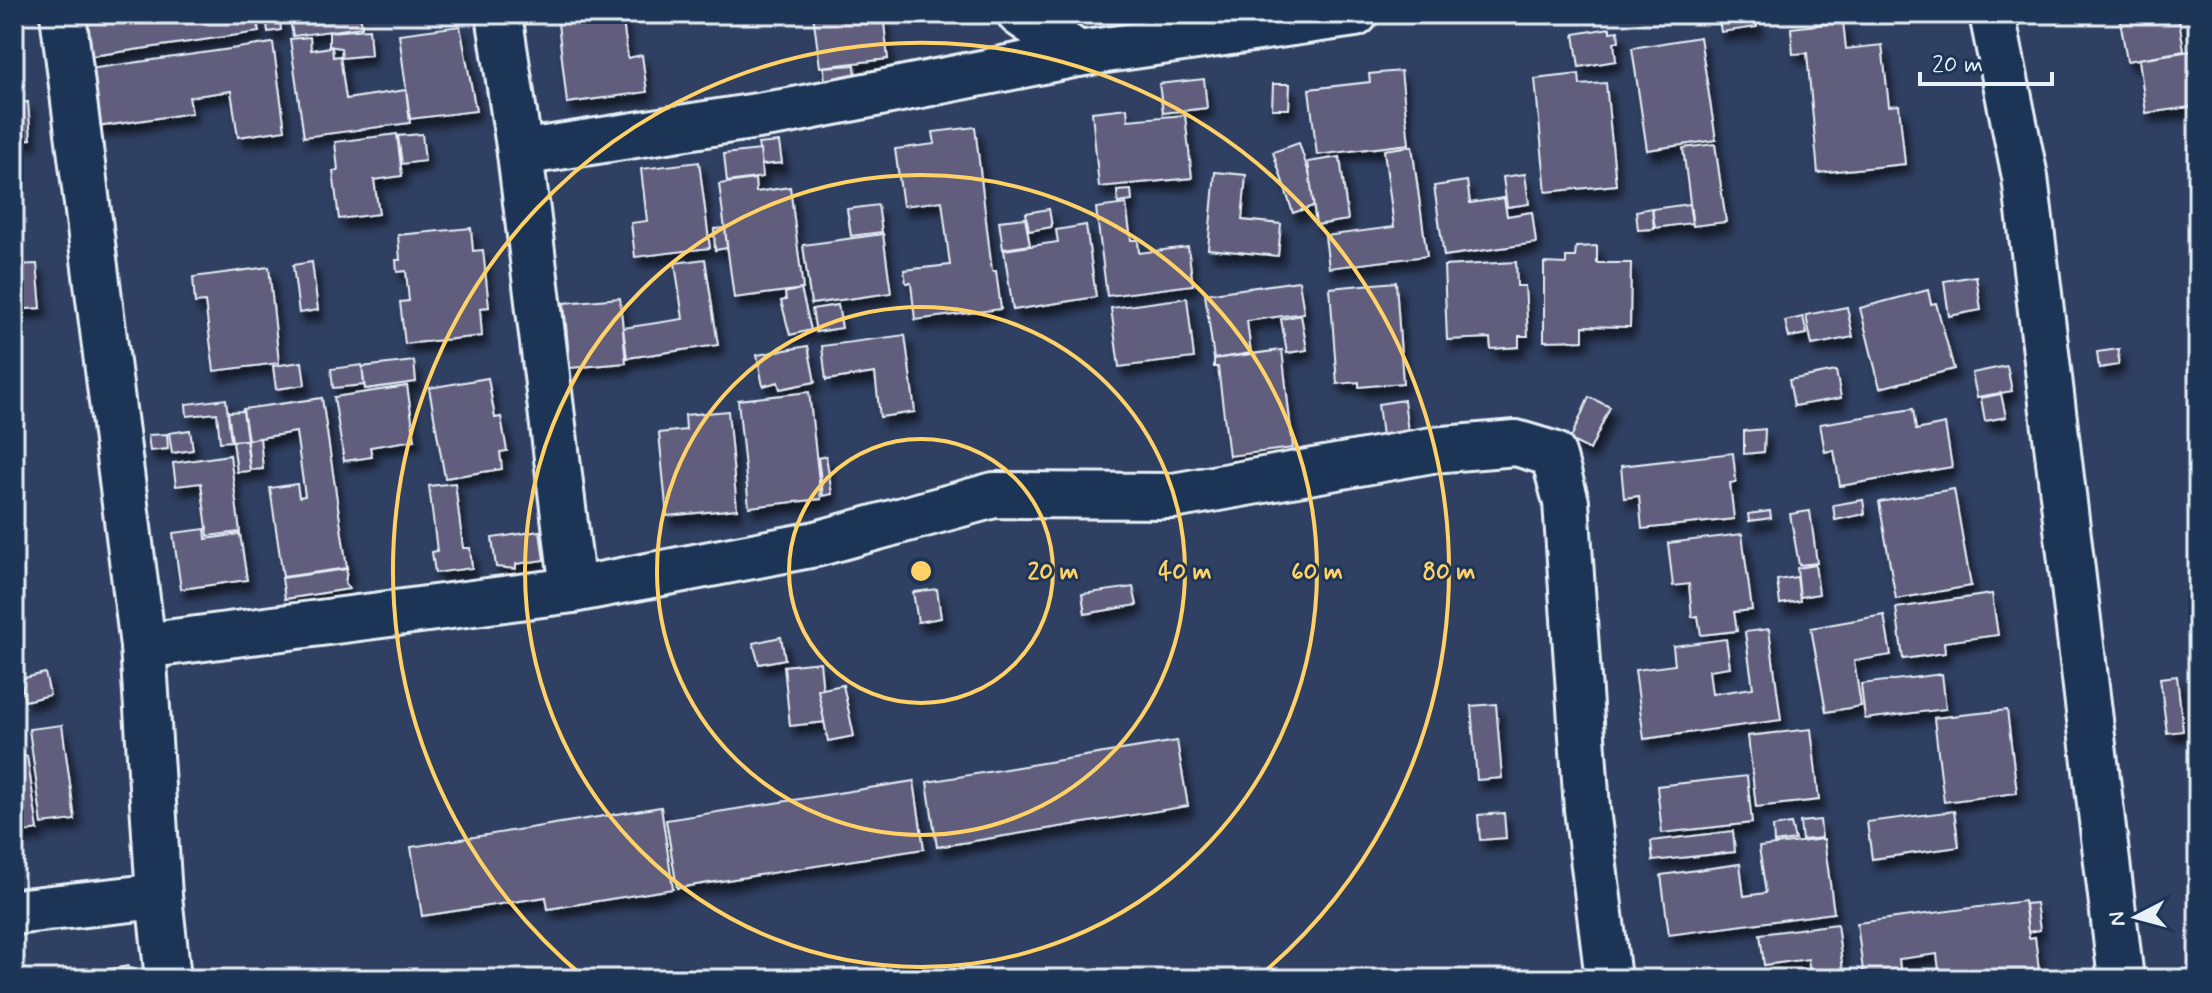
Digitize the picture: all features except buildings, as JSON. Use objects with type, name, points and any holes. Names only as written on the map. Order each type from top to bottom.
[{"type":"street","points":[[63,14],[143,646],[159,896],[168,979]]},
{"type":"street","points":[[499,14],[520,153],[573,590]]},
{"type":"street","points":[[1020,14],[1078,54]]},
{"type":"street","points":[[520,153],[789,111],[1078,54],[1355,14]]},
{"type":"street","points":[[1992,14],[2025,177],[2121,979]]},
{"type":"street","points":[[143,646],[573,590],[816,544],[994,495],[1173,496],[1432,450],[1516,443],[1553,454],[1566,502],[1587,809],[1608,979]]},
{"type":"street","points":[[14,912],[159,896]]}]
